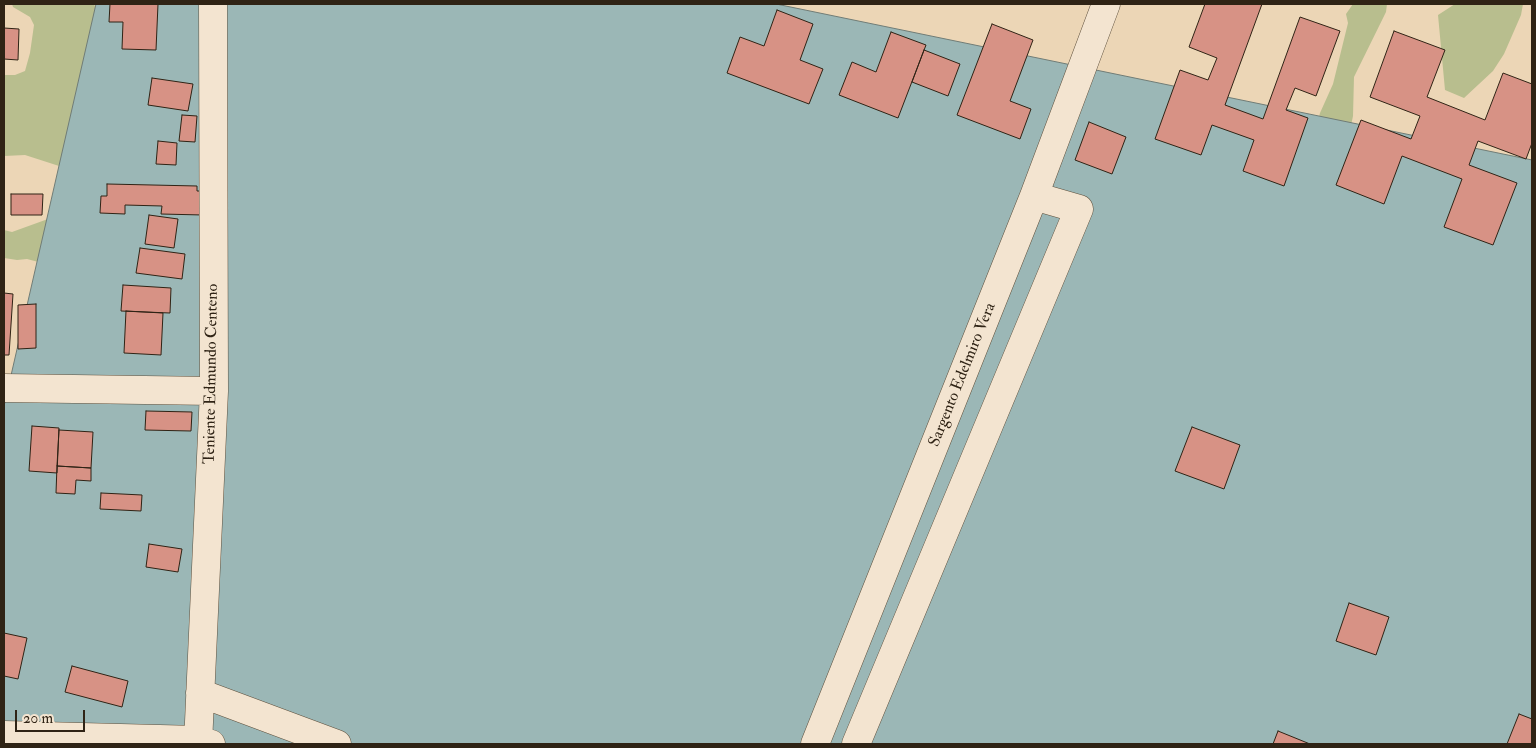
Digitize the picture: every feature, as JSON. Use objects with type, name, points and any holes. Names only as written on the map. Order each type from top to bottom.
[{"type":"street","name":"Teniente Edmundo Centeno","points":[[202,743],[200,693],[214,391],[213,4]]},
{"type":"street","name":"Sargento Edelmiro Vera","points":[[815,744],[1034,196],[1106,4]]},
{"type":"street","points":[[856,744],[1080,210],[1034,196]]},
{"type":"street","points":[[4,388],[214,391]]},
{"type":"street","points":[[200,693],[337,744]]},
{"type":"street","points":[[4,735],[202,743]]},
{"type":"green space","points":[[12,4],[94,4],[96,9],[87,175],[25,155],[4,156],[4,75],[15,75],[25,71],[34,25],[30,17],[13,7]]},
{"type":"green space","points":[[1353,4],[1387,4],[1386,12],[1354,77],[1353,116],[1349,135],[1315,133],[1320,113],[1333,84],[1348,23],[1346,14]]},
{"type":"green space","points":[[1455,4],[1523,4],[1521,15],[1504,54],[1493,71],[1464,98],[1445,90],[1438,15]]},
{"type":"green space","points":[[59,215],[46,264],[27,259],[4,258],[4,230],[12,232]]},
{"type":"water","points":[[96,4],[776,4],[1532,160],[1532,744],[4,744],[4,406]]},
{"type":"building","points":[[110,4],[158,4],[156,50],[122,49],[123,22],[109,22]]},
{"type":"building","points":[[1205,4],[1262,4],[1225,105],[1263,119],[1300,17],[1340,31],[1316,96],[1295,88],[1286,110],[1308,118],[1284,186],[1243,171],[1254,140],[1212,125],[1201,155],[1155,139],[1180,70],[1208,80],[1217,58],[1189,47]]},
{"type":"building","points":[[777,10],[813,24],[800,60],[823,69],[809,104],[727,73],[740,37],[764,46]]},
{"type":"building","points":[[992,24],[1033,40],[1010,101],[1031,109],[1020,139],[957,115]]},
{"type":"building","points":[[4,28],[19,29],[18,60],[4,59]]},
{"type":"building","points":[[1394,31],[1445,50],[1427,97],[1485,120],[1503,73],[1532,84],[1532,143],[1526,159],[1478,141],[1469,165],[1517,183],[1493,245],[1444,227],[1462,179],[1402,156],[1384,204],[1336,185],[1361,120],[1411,139],[1420,116],[1370,97]]},
{"type":"building","points":[[891,32],[926,45],[898,118],[839,95],[852,62],[876,72]]},
{"type":"building","points":[[924,50],[960,64],[948,96],[912,82]]},
{"type":"building","points":[[152,78],[193,84],[188,111],[148,105]]},
{"type":"building","points":[[182,115],[197,116],[195,142],[179,141]]},
{"type":"building","points":[[1089,122],[1126,137],[1112,174],[1075,160]]},
{"type":"building","points":[[158,141],[177,143],[176,165],[156,164]]},
{"type":"building","points":[[107,184],[197,186],[197,191],[204,191],[203,215],[161,214],[162,206],[125,205],[125,214],[100,213],[101,196],[107,196]]},
{"type":"building","points":[[11,194],[43,194],[42,215],[11,215]]},
{"type":"building","points":[[149,215],[178,219],[174,248],[145,244]]},
{"type":"building","points":[[140,248],[185,254],[182,279],[136,273]]},
{"type":"building","points":[[123,285],[171,288],[170,313],[121,311]]},
{"type":"building","points":[[4,293],[13,294],[9,355],[4,355]]},
{"type":"building","points":[[36,304],[36,348],[18,349],[18,305]]},
{"type":"building","points":[[126,311],[163,313],[161,355],[124,353]]},
{"type":"building","points":[[146,411],[192,412],[191,431],[145,430]]},
{"type":"building","points":[[32,426],[59,428],[57,473],[29,471]]},
{"type":"building","points":[[1192,427],[1240,445],[1224,489],[1175,471]]},
{"type":"building","points":[[59,430],[93,432],[91,468],[57,466]]},
{"type":"building","points":[[57,466],[91,468],[91,481],[76,480],[75,494],[56,493]]},
{"type":"building","points":[[101,493],[142,495],[141,511],[100,509]]},
{"type":"building","points":[[149,544],[182,549],[178,572],[146,567]]},
{"type":"building","points":[[1349,603],[1389,617],[1376,655],[1336,641]]},
{"type":"building","points":[[4,633],[27,638],[18,679],[4,676]]},
{"type":"building","points":[[72,666],[128,681],[122,707],[65,692]]},
{"type":"building","points":[[1519,714],[1532,719],[1532,744],[1507,744]]},
{"type":"building","points":[[1278,731],[1310,744],[1273,744]]}]
